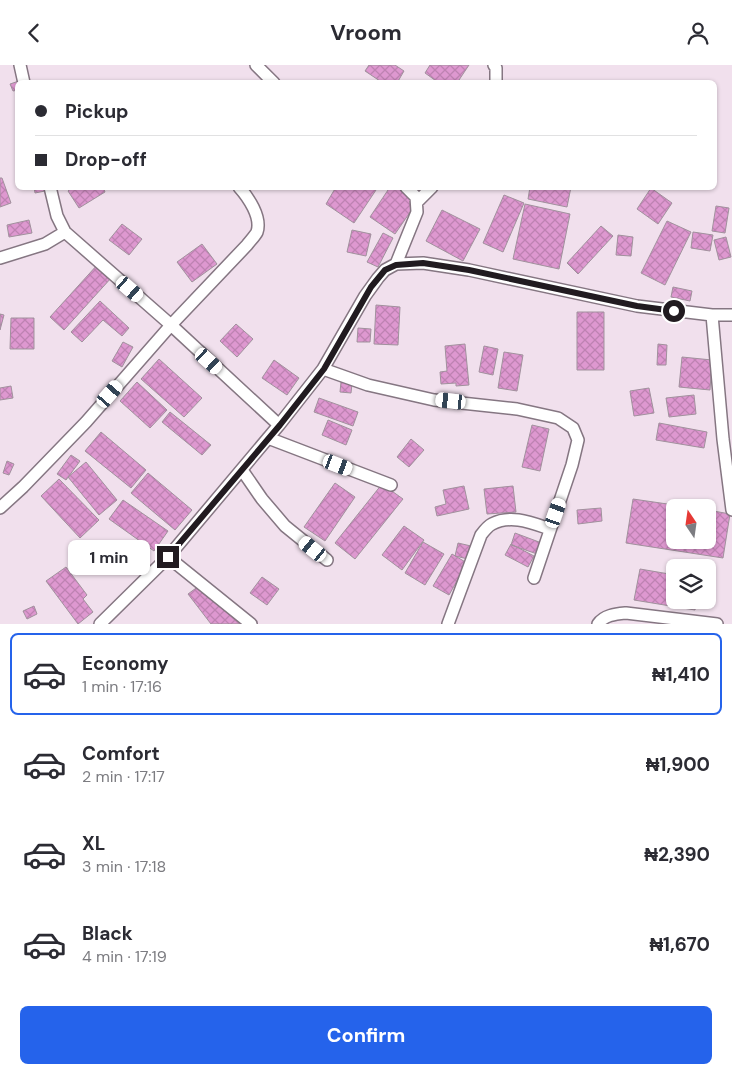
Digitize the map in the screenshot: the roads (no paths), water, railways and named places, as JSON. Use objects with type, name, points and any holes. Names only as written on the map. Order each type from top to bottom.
[{"type":"street","points":[[20,65],[23,80]]},
{"type":"street","points":[[256,65],[271,80]]},
{"type":"street","points":[[494,65],[496,68],[496,80]]},
{"type":"street","points":[[51,190],[57,216],[65,232],[280,425]]},
{"type":"street","points":[[0,508],[86,422],[170,325],[247,245],[257,232],[258,222],[255,213],[242,190]]},
{"type":"street","points":[[409,190],[418,202]]},
{"type":"street","points":[[396,265],[415,220],[418,202],[429,190]]},
{"type":"street","points":[[0,258],[45,244],[65,232]]},
{"type":"street","points":[[100,624],[168,557],[280,425],[324,369],[365,296],[385,270],[396,265],[423,263],[469,270],[637,306],[712,315],[732,315]]},
{"type":"street","points":[[712,315],[723,439],[732,510]]},
{"type":"street","points":[[324,369],[368,385],[434,399],[517,409],[558,418],[573,427],[578,440],[572,465],[534,578]]},
{"type":"street","points":[[268,438],[391,485]]},
{"type":"street","points":[[242,469],[262,499],[285,526],[327,560]]},
{"type":"street","points":[[448,624],[481,535],[492,524],[506,519],[522,520],[550,529]]},
{"type":"street","points":[[168,557],[251,624]]},
{"type":"street","points":[[598,624],[612,615],[626,613],[718,624]]}]
